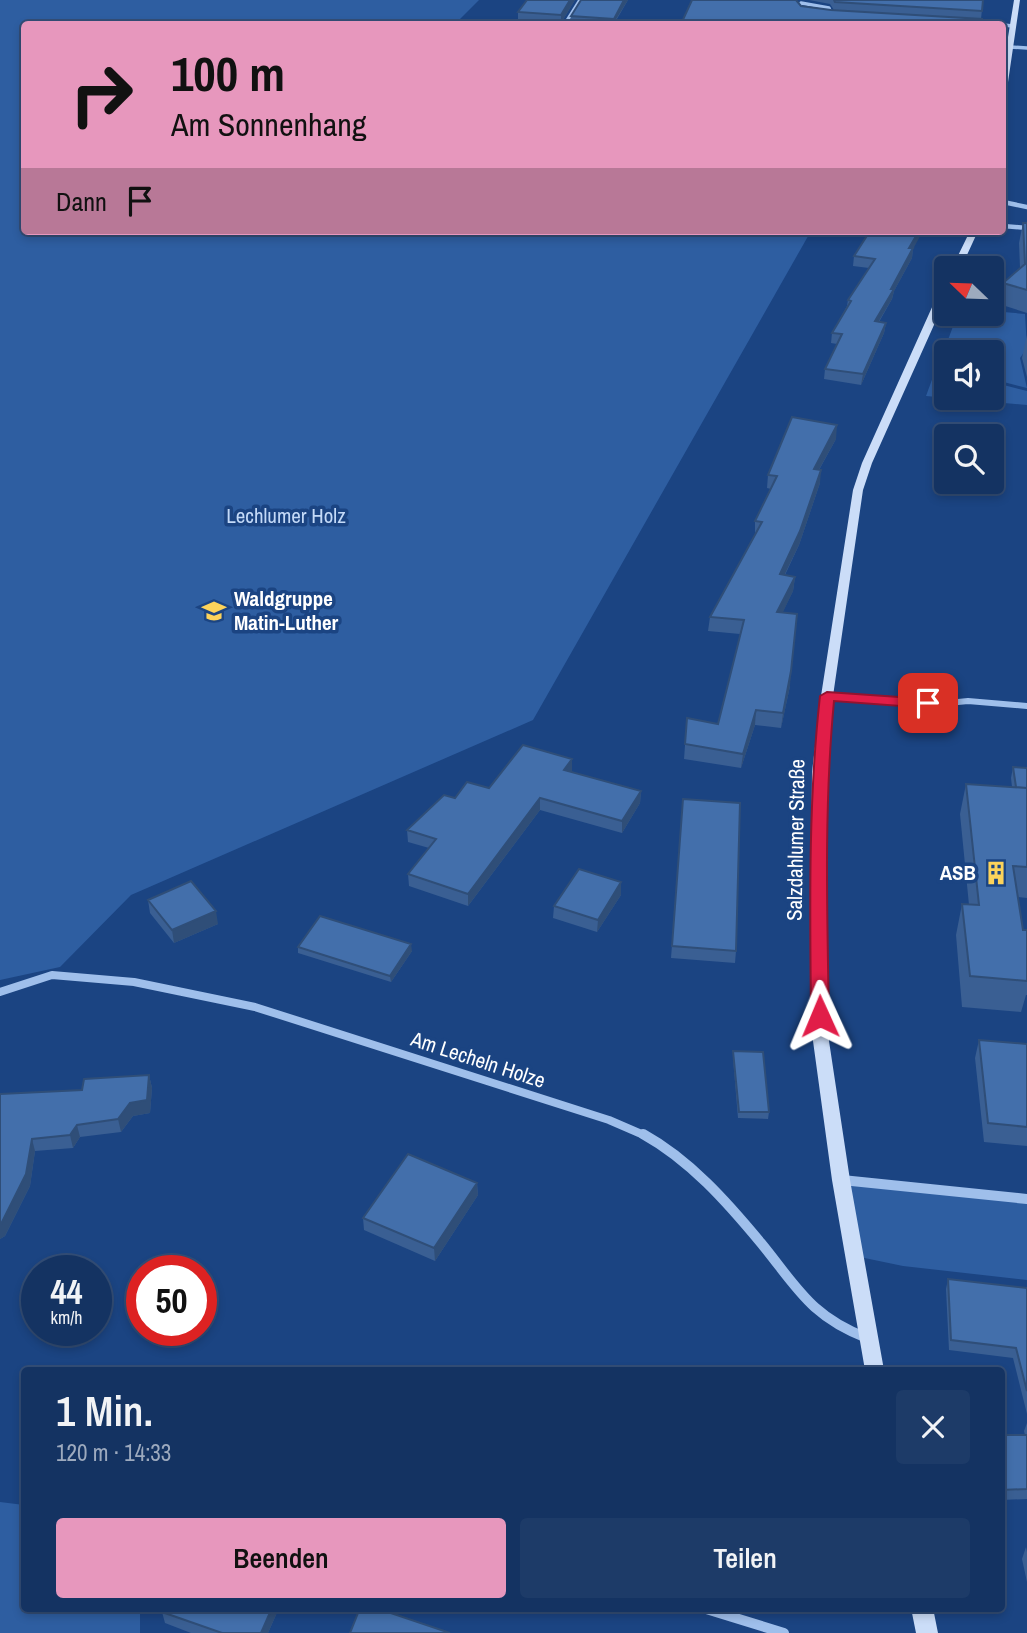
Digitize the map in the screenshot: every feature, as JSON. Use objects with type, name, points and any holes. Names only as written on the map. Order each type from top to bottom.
[{"type":"main road","points":[[1006,71],[1017,0]]},
{"type":"main road","points":[[962,256],[972,235]]},
{"type":"main road","name":"Salzdahlumer Straße","points":[[873,1367],[841,1180],[821,1041],[819,772],[827,696],[858,490],[867,463],[934,314]]},
{"type":"main road","points":[[923,1612],[927,1633]]},
{"type":"street","points":[[567,21],[580,0]]},
{"type":"street","points":[[792,3],[822,6],[829,8],[831,14]]},
{"type":"street","points":[[801,3],[799,7],[808,12]]},
{"type":"street","points":[[823,13],[838,14]]},
{"type":"street","points":[[1006,25],[1013,26]]},
{"type":"street","points":[[1010,47],[1027,48]]},
{"type":"street","points":[[1006,202],[1027,206]]},
{"type":"street","points":[[1006,226],[1027,228]]},
{"type":"street","points":[[827,696],[938,704],[968,701],[1027,706]]},
{"type":"street","name":"Am Lecheln Holze","points":[[0,992],[52,975],[134,982],[255,1007],[609,1120],[651,1138],[688,1165],[764,1245],[796,1292],[815,1312],[841,1329],[868,1338]]},
{"type":"street","points":[[841,1180],[1027,1199]]},
{"type":"street","points":[[716,1612],[783,1633]]},
{"type":"green space","name":"Lechlumer Holz","points":[[0,0],[479,0],[458,21],[21,21],[21,235],[809,235],[533,720],[131,895],[60,967],[0,980]]},
{"type":"green space","points":[[1004,312],[1025,314],[1027,348],[1020,358],[1027,388],[1004,382],[1004,340],[948,340],[953,326],[1004,326]]},
{"type":"green space","points":[[934,374],[934,397],[926,396]]},
{"type":"green space","points":[[1004,385],[1027,391],[1027,405],[1004,403]]},
{"type":"green space","points":[[841,1180],[1027,1202],[1027,1280],[903,1266],[855,1256]]},
{"type":"green space","points":[[0,1502],[21,1505],[21,1612],[140,1612],[140,1633],[0,1633]]},
{"type":"building","points":[[527,0],[570,0],[561,15],[518,12]]},
{"type":"building","points":[[581,0],[624,0],[614,19],[571,16]]},
{"type":"building","points":[[692,0],[796,0],[801,6],[831,10],[982,19],[982,21],[682,21]]},
{"type":"building","points":[[834,0],[983,0],[982,11]]},
{"type":"building","points":[[1023,223],[1027,223],[1027,290],[1004,283],[1025,264]]},
{"type":"building","points":[[867,235],[917,235],[909,248],[913,248],[891,289],[894,289],[875,321],[886,323],[863,374],[825,369],[842,334],[832,333],[851,301],[848,300],[875,259],[854,256]]},
{"type":"building","points":[[792,417],[837,425],[814,469],[821,470],[800,531],[780,574],[795,577],[777,612],[797,614],[783,713],[756,710],[743,754],[685,744],[687,718],[718,724],[744,620],[710,617],[762,522],[755,521],[777,476],[768,475]]},
{"type":"building","points":[[523,745],[572,759],[564,770],[641,791],[622,821],[540,798],[468,894],[408,874],[436,839],[407,830],[444,795],[455,798],[467,782],[489,788]]},
{"type":"building","points":[[1013,767],[1027,768],[1027,788],[1016,787]]},
{"type":"building","points":[[966,784],[1027,788],[1027,867],[1013,866],[1023,930],[1027,930],[1027,981],[970,976],[962,904],[979,905]]},
{"type":"building","points":[[683,799],[740,803],[736,951],[672,946]]},
{"type":"building","points":[[579,869],[621,882],[598,920],[554,906]]},
{"type":"building","points":[[191,881],[216,911],[172,930],[148,900]]},
{"type":"building","points":[[320,916],[411,944],[390,976],[298,947]]},
{"type":"building","points":[[979,1040],[1027,1044],[1027,1127],[988,1123]]},
{"type":"building","points":[[733,1051],[763,1052],[769,1112],[739,1112]]},
{"type":"building","points":[[149,1075],[147,1100],[130,1103],[118,1119],[77,1125],[70,1135],[32,1139],[26,1174],[0,1224],[0,1094],[82,1090],[84,1079]]},
{"type":"building","points":[[408,1154],[477,1183],[434,1248],[363,1218]]},
{"type":"building","points":[[948,1279],[1027,1288],[1027,1391],[1016,1348],[951,1340]]},
{"type":"building","points":[[1005,1435],[1027,1435],[1027,1489],[1005,1490]]},
{"type":"building","points":[[162,1612],[270,1612],[261,1633],[222,1633]]},
{"type":"building","points":[[358,1612],[388,1612],[450,1633],[350,1633]]},
{"type":"place","name":"Waldgruppe Matin-Luther","points":[[214,611]]},
{"type":"place","name":"ASB","points":[[996,873]]},
{"type":"route","points":[[820,1016],[819,772],[827,696],[928,703]]}]
